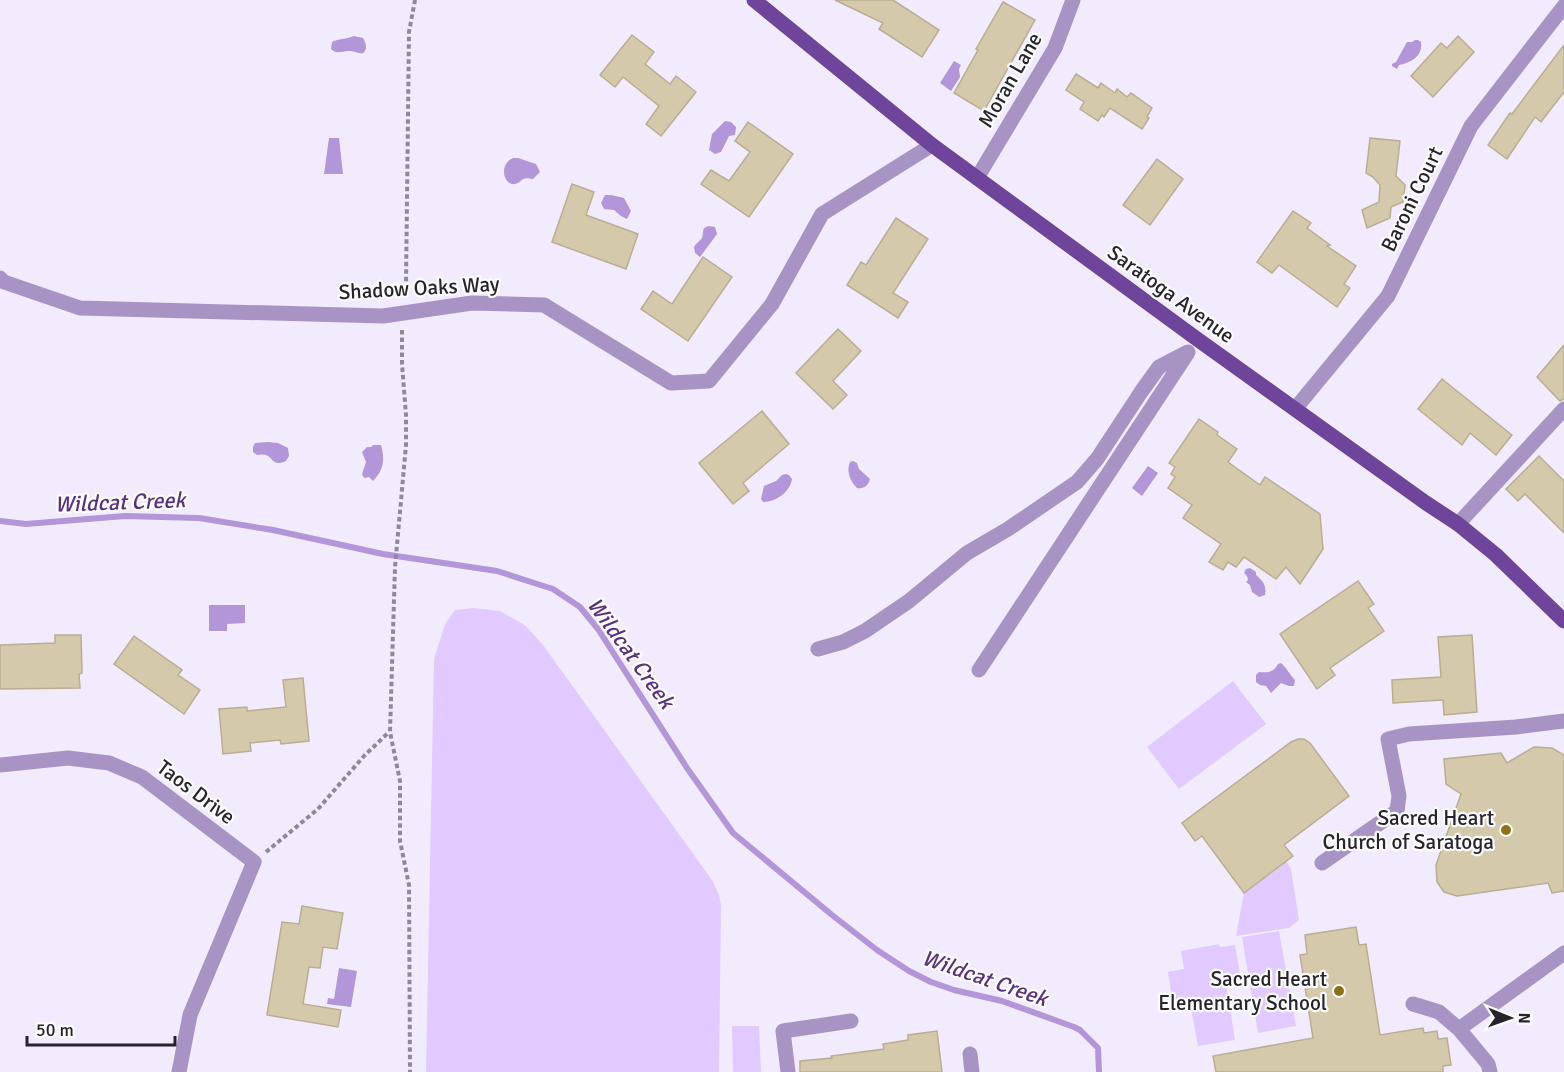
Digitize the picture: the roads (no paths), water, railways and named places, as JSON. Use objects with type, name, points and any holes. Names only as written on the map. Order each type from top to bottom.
[{"type":"main road","name":"Saratoga Avenue","points":[[754,0],[932,145],[1197,339],[1458,524],[1496,555],[1564,621]]},
{"type":"street","name":"Moran Lane","points":[[977,178],[1055,48],[1073,0]]},
{"type":"street","name":"Baroni Court","points":[[1295,409],[1388,296],[1471,126],[1564,6]]},
{"type":"street","name":"Shadow Oaks Way","points":[[0,278],[4,282],[80,308],[383,316],[472,303],[544,305],[671,384],[709,381],[772,304],[822,214],[932,145]]},
{"type":"street","points":[[979,670],[1197,339]]},
{"type":"street","points":[[818,649],[843,642],[865,631],[909,601],[967,553],[1008,529],[1077,482],[1097,459],[1160,367],[1188,352]]},
{"type":"street","points":[[1458,524],[1564,409]]},
{"type":"street","points":[[1322,863],[1397,811],[1399,796],[1388,739],[1409,734],[1564,722]]},
{"type":"street","name":"Taos Drive","points":[[0,765],[68,758],[109,764],[142,777],[254,862],[190,1015],[179,1072]]},
{"type":"street","points":[[1460,1029],[1564,953]]},
{"type":"street","points":[[1413,1005],[1439,1012],[1460,1029],[1488,1064],[1490,1072]]},
{"type":"street","points":[[788,1072],[783,1030],[851,1021]]},
{"type":"street","points":[[970,1054],[972,1072]]},
{"type":"waterway","name":"Wildcat Creek","points":[[0,521],[26,524],[125,516],[199,518],[273,530],[383,554],[497,571],[553,589],[580,607],[598,629],[687,768],[733,833],[832,915],[877,950],[909,971],[954,990],[1002,1001],[1080,1030],[1098,1048],[1099,1072]]},
{"type":"place","name":"Sacred Heart Church of Saratoga","points":[[1506,830]]},
{"type":"place","name":"Sacred Heart Elementary School","points":[[1339,991]]}]
